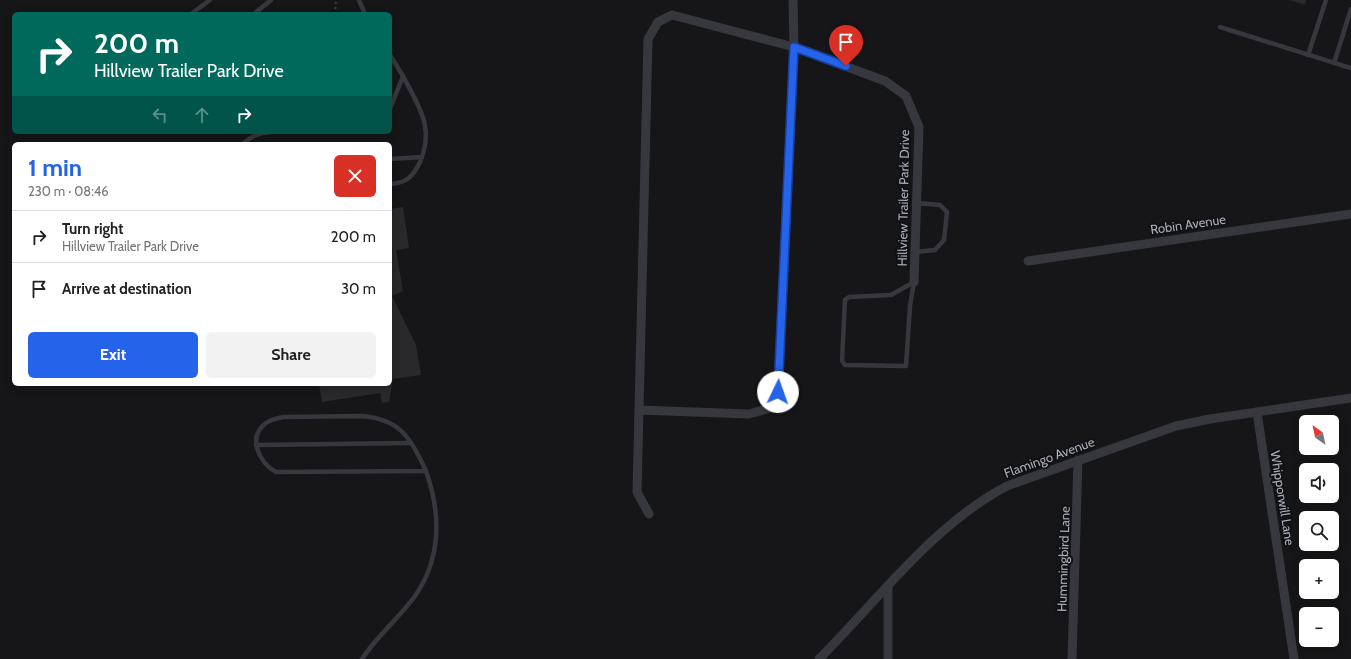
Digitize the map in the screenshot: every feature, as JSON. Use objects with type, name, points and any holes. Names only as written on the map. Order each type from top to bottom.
[{"type":"street","points":[[640,410],[749,414],[770,408],[778,392],[794,47],[793,0]]},
{"type":"street","name":"Hillview Trailer Park Drive","points":[[649,514],[637,492],[648,39],[658,22],[672,15],[794,47],[885,81],[906,96],[919,127],[914,282]]},
{"type":"street","name":"Robin Avenue","points":[[1028,261],[1351,214]]},
{"type":"street","name":"Flamingo Avenue","points":[[819,659],[924,549],[985,498],[1007,486],[1176,426],[1351,398]]},
{"type":"street","name":"Whipporwill Lane","points":[[1257,412],[1294,659]]},
{"type":"street","name":"Hummingbird Lane","points":[[1072,659],[1078,460]]},
{"type":"street","points":[[888,587],[888,659]]},
{"type":"lane","points":[[194,12],[210,0]]},
{"type":"lane","points":[[256,12],[271,0]]},
{"type":"lane","points":[[360,0],[364,12]]},
{"type":"lane","points":[[1308,55],[1326,0]]},
{"type":"lane","points":[[1334,63],[1351,9]]},
{"type":"lane","points":[[1220,27],[1351,68]]},
{"type":"lane","points":[[392,58],[421,110],[426,126],[426,143],[416,171],[409,179],[400,183],[392,184]]},
{"type":"lane","points":[[392,104],[403,76]]},
{"type":"lane","points":[[246,142],[249,138],[258,134]]},
{"type":"lane","points":[[392,159],[422,157]]},
{"type":"lane","points":[[915,252],[935,250],[944,240],[947,212],[940,205],[917,203]]},
{"type":"lane","points":[[914,282],[910,306],[906,366],[845,365],[842,361],[845,300],[849,297],[891,295],[914,282]]},
{"type":"lane","points":[[362,659],[414,597],[424,582],[432,562],[436,546],[436,512],[434,494],[426,471],[400,428],[377,417],[284,416],[272,419],[265,424],[259,432],[256,446],[261,458],[268,467],[276,472],[426,471]]},
{"type":"lane","points":[[256,446],[411,444]]},
{"type":"path","points":[[335,12],[336,0]]},
{"type":"building","points":[[1290,0],[1306,0],[1305,5]]},
{"type":"building","points":[[403,207],[409,248],[396,250],[403,291],[392,296],[392,209]]},
{"type":"building","points":[[392,296],[416,345],[421,375],[393,379],[392,385]]},
{"type":"building","points":[[319,386],[392,386],[389,402],[382,403],[380,393],[322,402]]},
{"type":"route","points":[[778,392],[794,47],[846,66]]}]
